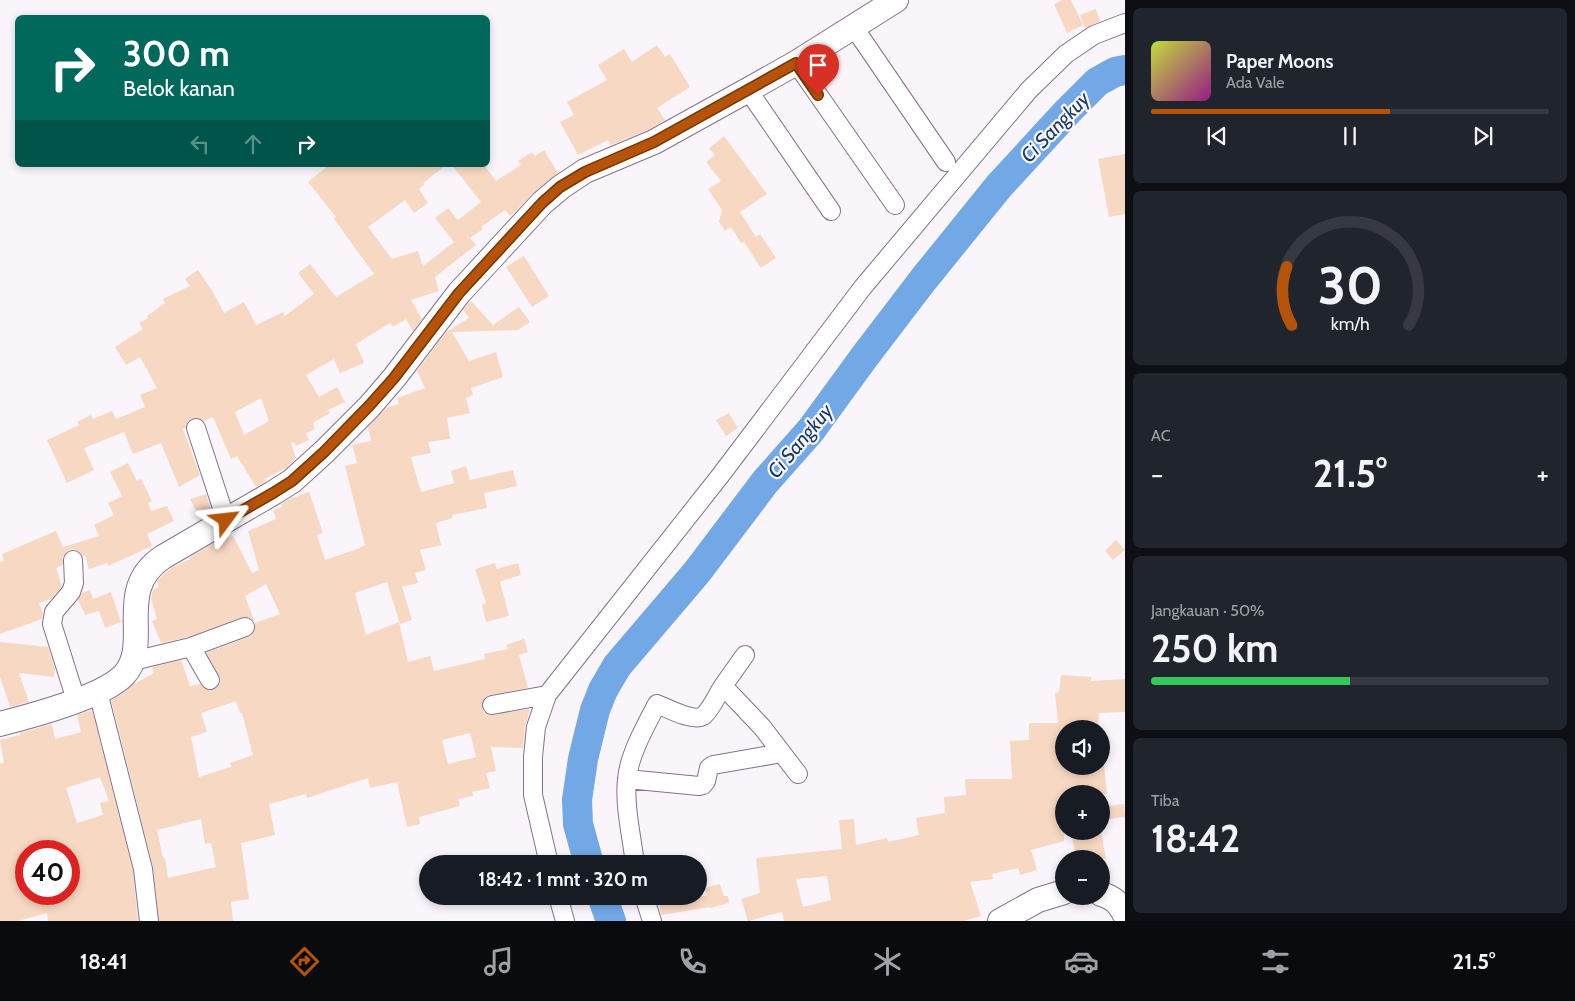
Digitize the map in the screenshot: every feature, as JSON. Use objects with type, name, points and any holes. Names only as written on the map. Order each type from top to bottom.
[{"type":"street","points":[[0,724],[98,692],[124,675],[133,661],[135,653],[135,616],[138,592],[147,569],[162,556],[286,485],[324,452],[394,378],[459,293],[542,203],[560,187],[585,172],[654,142],[748,90],[796,63],[896,0]]},
{"type":"street","points":[[547,855],[533,794],[533,757],[536,728],[547,695],[720,476],[863,288],[1029,90],[1066,54],[1094,35],[1125,23]]},
{"type":"street","points":[[853,26],[946,162]]},
{"type":"street","points":[[796,63],[895,205]]},
{"type":"street","points":[[748,90],[831,211]]},
{"type":"street","points":[[196,428],[226,520]]},
{"type":"street","points":[[73,560],[74,583],[71,592],[54,612],[52,624],[76,700]]},
{"type":"street","points":[[133,661],[191,647],[245,627]]},
{"type":"street","points":[[191,647],[210,680]]},
{"type":"street","points":[[634,855],[628,817],[627,778],[639,740],[657,704],[690,717],[697,718],[702,716],[745,655]]},
{"type":"street","points":[[723,686],[755,718],[798,774]]},
{"type":"street","points":[[98,692],[143,868],[150,921]]},
{"type":"street","points":[[492,705],[547,695]]},
{"type":"street","points":[[627,778],[699,786],[706,781],[709,768],[713,765],[782,753]]},
{"type":"street","points":[[1000,921],[1038,900],[1055,895]]},
{"type":"street","points":[[561,905],[565,921]]},
{"type":"street","points":[[647,905],[652,921]]},
{"type":"building","points":[[1062,0],[1071,0],[1083,25],[1067,33],[1054,4]]},
{"type":"building","points":[[1096,9],[1100,21],[1085,28],[1080,15]]},
{"type":"building","points":[[657,45],[665,57],[670,54],[690,87],[657,108],[665,120],[648,130],[611,145],[608,140],[578,155],[560,122],[574,115],[567,102],[607,80],[598,65],[624,49],[632,62]]},
{"type":"building","points":[[724,136],[767,194],[740,212],[756,237],[760,234],[776,258],[761,268],[744,242],[741,243],[731,227],[725,231],[719,222],[722,210],[708,189],[721,181],[706,162],[715,155],[709,148]]},
{"type":"building","points":[[544,150],[558,173],[533,193],[510,216],[505,210],[481,227],[483,229],[470,238],[476,245],[435,277],[439,291],[411,300],[422,319],[413,331],[406,319],[393,327],[390,323],[356,344],[364,363],[340,373],[334,359],[306,375],[319,397],[337,387],[345,402],[328,410],[330,413],[313,423],[315,429],[306,433],[309,440],[296,446],[294,442],[291,443],[296,458],[286,468],[265,479],[266,481],[256,487],[237,456],[231,459],[213,417],[204,421],[199,418],[193,418],[188,421],[186,428],[183,429],[200,475],[179,487],[161,443],[133,454],[124,432],[84,448],[94,470],[67,483],[47,440],[79,425],[77,422],[91,415],[93,419],[112,411],[116,419],[145,407],[140,395],[157,388],[140,357],[126,365],[115,347],[143,329],[139,323],[148,318],[147,316],[165,303],[163,299],[190,286],[185,279],[198,270],[224,313],[244,302],[256,325],[283,312],[285,316],[314,294],[298,273],[310,264],[336,297],[374,274],[334,219],[336,217],[308,182],[327,167],[443,167],[423,183],[425,184],[419,189],[428,203],[414,213],[405,200],[368,227],[392,259],[418,251],[423,266],[454,242],[435,218],[448,208],[458,220],[481,202],[454,167],[486,167],[496,181],[521,165],[518,161],[532,152],[535,156]],"holes":[[[261,398],[269,421],[244,435],[235,412]]]},
{"type":"building","points":[[1125,154],[1125,214],[1109,217],[1098,159]]},
{"type":"building","points":[[524,256],[549,296],[532,307],[506,267]]},
{"type":"building","points":[[471,301],[493,325],[519,307],[530,322],[518,330],[452,332],[469,361],[496,352],[503,377],[471,388],[473,395],[466,398],[470,413],[447,418],[450,439],[428,442],[431,453],[411,457],[421,492],[454,483],[451,471],[466,466],[470,480],[513,470],[517,486],[484,493],[487,508],[452,515],[453,518],[436,523],[441,545],[420,550],[426,570],[415,573],[418,583],[402,587],[412,620],[400,624],[387,582],[355,593],[366,635],[399,622],[408,662],[430,656],[434,671],[485,659],[484,654],[508,649],[506,645],[524,639],[528,652],[519,655],[528,688],[490,695],[485,697],[482,706],[484,712],[493,715],[530,709],[525,726],[523,748],[491,747],[496,771],[486,773],[490,788],[472,792],[473,796],[458,799],[460,806],[419,817],[420,824],[407,827],[397,782],[370,788],[368,778],[307,798],[306,794],[269,804],[275,835],[241,843],[249,899],[231,902],[233,921],[159,921],[153,866],[111,700],[154,673],[152,667],[181,660],[190,686],[200,684],[205,689],[215,689],[221,680],[206,653],[249,637],[253,633],[255,623],[251,619],[242,617],[188,637],[161,643],[152,621],[157,619],[151,598],[153,590],[159,587],[157,582],[171,568],[190,559],[219,540],[233,536],[252,573],[259,570],[248,531],[276,519],[273,510],[282,507],[281,504],[309,492],[323,533],[317,535],[325,560],[365,545],[345,466],[357,463],[352,445],[371,441],[368,427],[386,408],[399,404],[397,398],[425,388],[417,371],[446,332],[469,318],[463,310]],"holes":[[[266,584],[280,614],[255,623],[245,596]],[[236,701],[240,713],[242,713],[253,755],[230,763],[231,767],[199,777],[191,737],[207,732],[201,713]],[[470,733],[476,757],[448,764],[442,740]],[[201,819],[205,844],[211,843],[216,867],[168,878],[165,858],[163,858],[157,830]]]},
{"type":"building","points":[[729,413],[738,428],[726,436],[716,420]]},
{"type":"building","points":[[128,463],[137,481],[141,479],[152,501],[148,503],[151,511],[167,506],[174,521],[147,534],[152,546],[108,566],[107,563],[89,569],[85,555],[83,556],[73,549],[67,551],[63,556],[63,565],[56,568],[62,587],[51,599],[39,603],[43,614],[42,619],[0,634],[0,562],[4,561],[2,554],[56,531],[63,547],[99,536],[94,525],[114,515],[108,503],[122,496],[110,472]]},
{"type":"building","points":[[206,494],[212,512],[200,519],[190,499]]},
{"type":"building","points":[[1116,540],[1125,550],[1113,560],[1105,551]]},
{"type":"building","points":[[495,563],[497,569],[518,563],[521,575],[500,582],[509,616],[486,622],[482,605],[486,603],[475,569]]},
{"type":"building","points":[[90,590],[93,599],[111,592],[121,622],[105,628],[99,611],[85,615],[78,600],[82,593]]},
{"type":"building","points":[[0,642],[48,647],[55,669],[54,677],[19,673],[29,702],[10,707],[0,677]]},
{"type":"building","points":[[1061,675],[1091,677],[1091,681],[1125,679],[1125,712],[1099,713],[1099,720],[1058,720],[1055,693],[1059,692]]},
{"type":"building","points":[[92,710],[133,871],[138,921],[48,921],[47,913],[18,921],[0,921],[0,764],[4,763],[0,740],[52,724],[55,739],[81,732],[77,715]],"holes":[[[100,777],[109,801],[100,803],[103,815],[77,823],[66,788]]]},
{"type":"building","points":[[1029,723],[1055,723],[1055,775],[1105,775],[1106,785],[1055,785],[1055,840],[1064,841],[1031,850],[1037,870],[1020,875],[1018,868],[992,874],[993,879],[970,882],[981,916],[964,921],[784,921],[782,912],[748,921],[741,899],[760,893],[756,858],[842,849],[839,820],[854,819],[856,845],[887,838],[888,842],[919,835],[916,818],[945,813],[944,797],[966,795],[965,779],[1012,779],[1010,741],[1029,740]],"holes":[[[827,876],[831,900],[803,907],[796,879]]]},
{"type":"building","points":[[1124,804],[1125,817],[1110,819],[1110,806]]},
{"type":"building","points":[[1073,840],[1103,840],[1104,850],[1074,850]]},
{"type":"building","points":[[720,884],[724,896],[728,896],[729,903],[711,908],[661,915],[659,905],[707,905],[707,887]]},
{"type":"waterway","name":"Ci Sangkuy","points":[[587,855],[578,824],[577,800],[583,759],[595,710],[603,690],[617,666],[697,572],[765,482],[811,430],[923,280],[999,186],[1097,82],[1115,72],[1125,70]]},
{"type":"waterway","name":"Ci Sangkuy","points":[[605,905],[611,921]]},
{"type":"route","points":[[226,520],[292,481],[324,452],[394,378],[459,293],[542,203],[560,187],[585,172],[654,142],[796,63],[818,95]]}]
